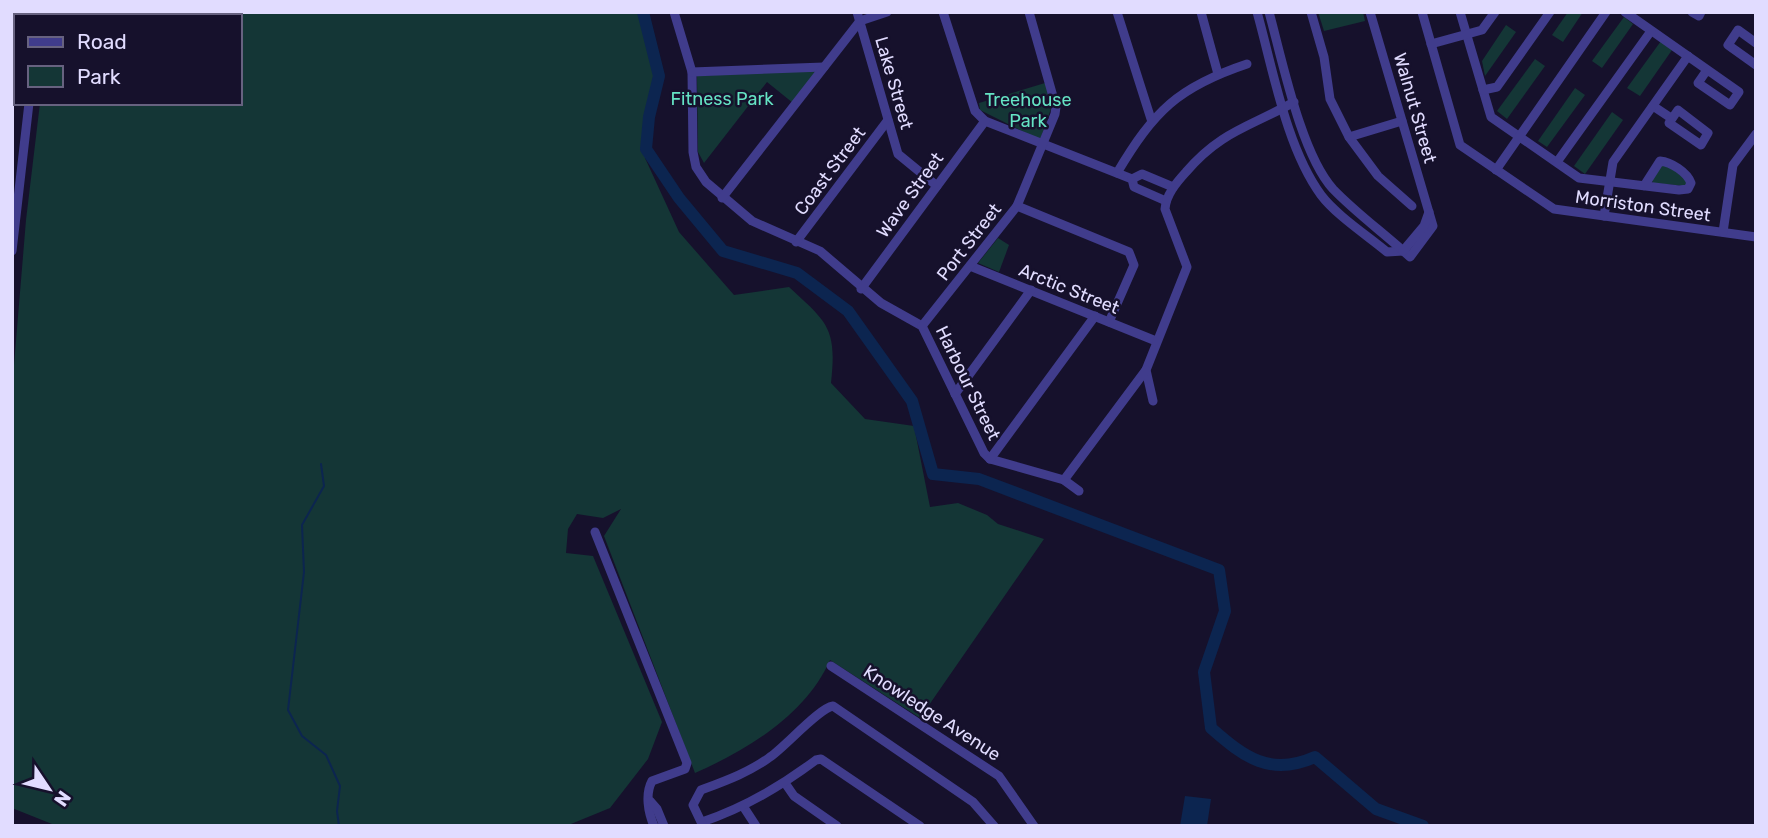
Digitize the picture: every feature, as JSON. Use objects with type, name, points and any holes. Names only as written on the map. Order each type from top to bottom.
[{"type":"street","points":[[12,20],[13,12]]},
{"type":"street","name":"Harbour Street","points":[[674,12],[692,72],[693,152],[696,167],[706,182],[752,221],[820,251],[861,289],[891,310],[922,326],[984,453],[990,459],[1064,480],[1079,491]]},
{"type":"street","points":[[722,198],[824,66],[858,17],[887,12]]},
{"type":"street","points":[[943,12],[975,111],[985,121],[1132,179],[1142,174],[1173,187]]},
{"type":"street","name":"Port Street","points":[[922,326],[1017,206],[1056,107],[1029,12]]},
{"type":"street","points":[[1116,12],[1151,119]]},
{"type":"street","points":[[1201,12],[1218,74]]},
{"type":"street","points":[[1257,12],[1284,108],[1303,162],[1322,197],[1387,252],[1406,254]]},
{"type":"street","points":[[1269,12],[1294,102],[1313,153],[1332,187],[1406,254]]},
{"type":"street","points":[[1311,12],[1324,57],[1330,99],[1349,136],[1378,176],[1412,206]]},
{"type":"street","name":"Walnut Street","points":[[1370,12],[1433,226],[1406,254]]},
{"type":"street","name":"Morriston Street","points":[[1422,12],[1460,145],[1496,170],[1554,209],[1756,237]]},
{"type":"street","points":[[1460,12],[1491,117],[1580,178],[1610,182],[1685,191],[1691,183],[1687,175],[1670,163],[1660,161],[1644,186]]},
{"type":"street","points":[[1431,44],[1482,30],[1495,12]]},
{"type":"street","points":[[1483,90],[1497,87],[1550,12]]},
{"type":"street","points":[[1496,170],[1606,12]]},
{"type":"street","points":[[1625,12],[1651,31],[1707,69],[1739,92],[1731,104],[1698,83],[1707,69]]},
{"type":"street","points":[[1692,12],[1699,16],[1702,12]]},
{"type":"street","name":"Lake Street","points":[[858,17],[898,154],[937,186]]},
{"type":"street","points":[[1756,43],[1738,30],[1728,45],[1756,65]]},
{"type":"street","points":[[1557,162],[1651,31]]},
{"type":"street","points":[[1604,216],[1613,162],[1688,56]]},
{"type":"street","points":[[1116,173],[1151,119],[1177,98],[1218,74],[1247,64]]},
{"type":"street","points":[[692,72],[824,66]]},
{"type":"street","points":[[1064,480],[1146,370],[1187,267],[1165,209],[1173,187],[1218,139],[1294,102]]},
{"type":"street","points":[[12,251],[29,105]]},
{"type":"street","points":[[1653,106],[1671,118]]},
{"type":"street","name":"Coast Street","points":[[796,242],[888,120]]},
{"type":"street","name":"Wave Street","points":[[861,289],[985,121]]},
{"type":"street","points":[[1349,136],[1402,121]]},
{"type":"street","points":[[1723,232],[1733,165],[1752,145],[1756,134]]},
{"type":"street","points":[[1132,179],[1135,187],[1166,201]]},
{"type":"street","points":[[1017,206],[1129,252],[1135,265],[1109,322]]},
{"type":"street","name":"Arctic Street","points":[[970,265],[1156,341]]},
{"type":"street","points":[[955,394],[1031,290]]},
{"type":"street","points":[[990,459],[1095,316]]},
{"type":"street","points":[[1146,370],[1153,401]]},
{"type":"street","points":[[595,532],[687,763],[685,769],[652,781],[647,791],[650,801],[649,814],[654,826]]},
{"type":"street","name":"Knowledge Avenue","points":[[831,666],[999,776],[1030,816],[1034,826]]},
{"type":"street","points":[[920,826],[821,759],[743,807],[702,824],[693,805],[701,790],[733,778],[768,759],[798,735],[824,707],[833,706],[972,802],[994,826]]},
{"type":"street","points":[[785,783],[794,796],[837,826]]},
{"type":"street","points":[[650,801],[657,809],[664,826]]},
{"type":"street","points":[[743,807],[756,826]]},
{"type":"green space","points":[[643,12],[659,76],[649,117],[645,158],[679,232],[734,295],[789,287],[813,309],[831,338],[831,383],[865,419],[914,426],[930,507],[958,503],[987,515],[998,524],[1044,539],[920,718],[830,660],[806,698],[790,714],[754,742],[695,773],[604,536],[621,509],[603,518],[577,514],[568,529],[566,553],[593,556],[662,722],[648,759],[610,808],[566,826],[57,826],[12,808],[12,389],[26,220],[40,105],[242,105],[242,14],[52,14]]},
{"type":"green space","points":[[1318,12],[1363,12],[1365,21],[1324,31]]},
{"type":"green space","points":[[1568,12],[1583,12],[1563,42],[1552,35]]},
{"type":"green space","points":[[1624,17],[1633,24],[1602,68],[1592,61]]},
{"type":"green space","points":[[1506,25],[1516,32],[1485,76],[1482,61]]},
{"type":"green space","points":[[1661,41],[1672,50],[1640,96],[1627,88]]},
{"type":"green space","points":[[1535,59],[1545,66],[1507,119],[1497,111]]},
{"type":"green space","name":"Fitness Park","points":[[820,69],[793,103],[767,82],[704,163],[698,152],[697,76]]},
{"type":"green space","name":"Treehouse Park","points":[[1045,83],[1052,106],[1040,140],[980,110],[979,103]]},
{"type":"green space","points":[[1575,88],[1585,95],[1547,147],[1538,141]]},
{"type":"green space","points":[[1612,112],[1623,120],[1585,174],[1574,166]]},
{"type":"green space","points":[[1660,164],[1666,164],[1687,180],[1686,186],[1653,183],[1651,178]]},
{"type":"green space","points":[[998,238],[1009,245],[999,272],[978,263]]},
{"type":"water","points":[[1185,796],[1211,799],[1207,826],[1180,826]]},
{"type":"waterway","points":[[643,12],[659,76],[649,117],[646,149],[679,198],[723,251],[797,273],[848,311],[912,401],[933,474],[979,479],[1219,570],[1225,611],[1204,672],[1211,728],[1235,748],[1258,761],[1284,765],[1315,757],[1376,809],[1423,826]]},
{"type":"waterway","points":[[321,464],[324,486],[302,525],[304,572],[288,710],[302,736],[326,755],[340,786],[337,811],[339,826]]}]
